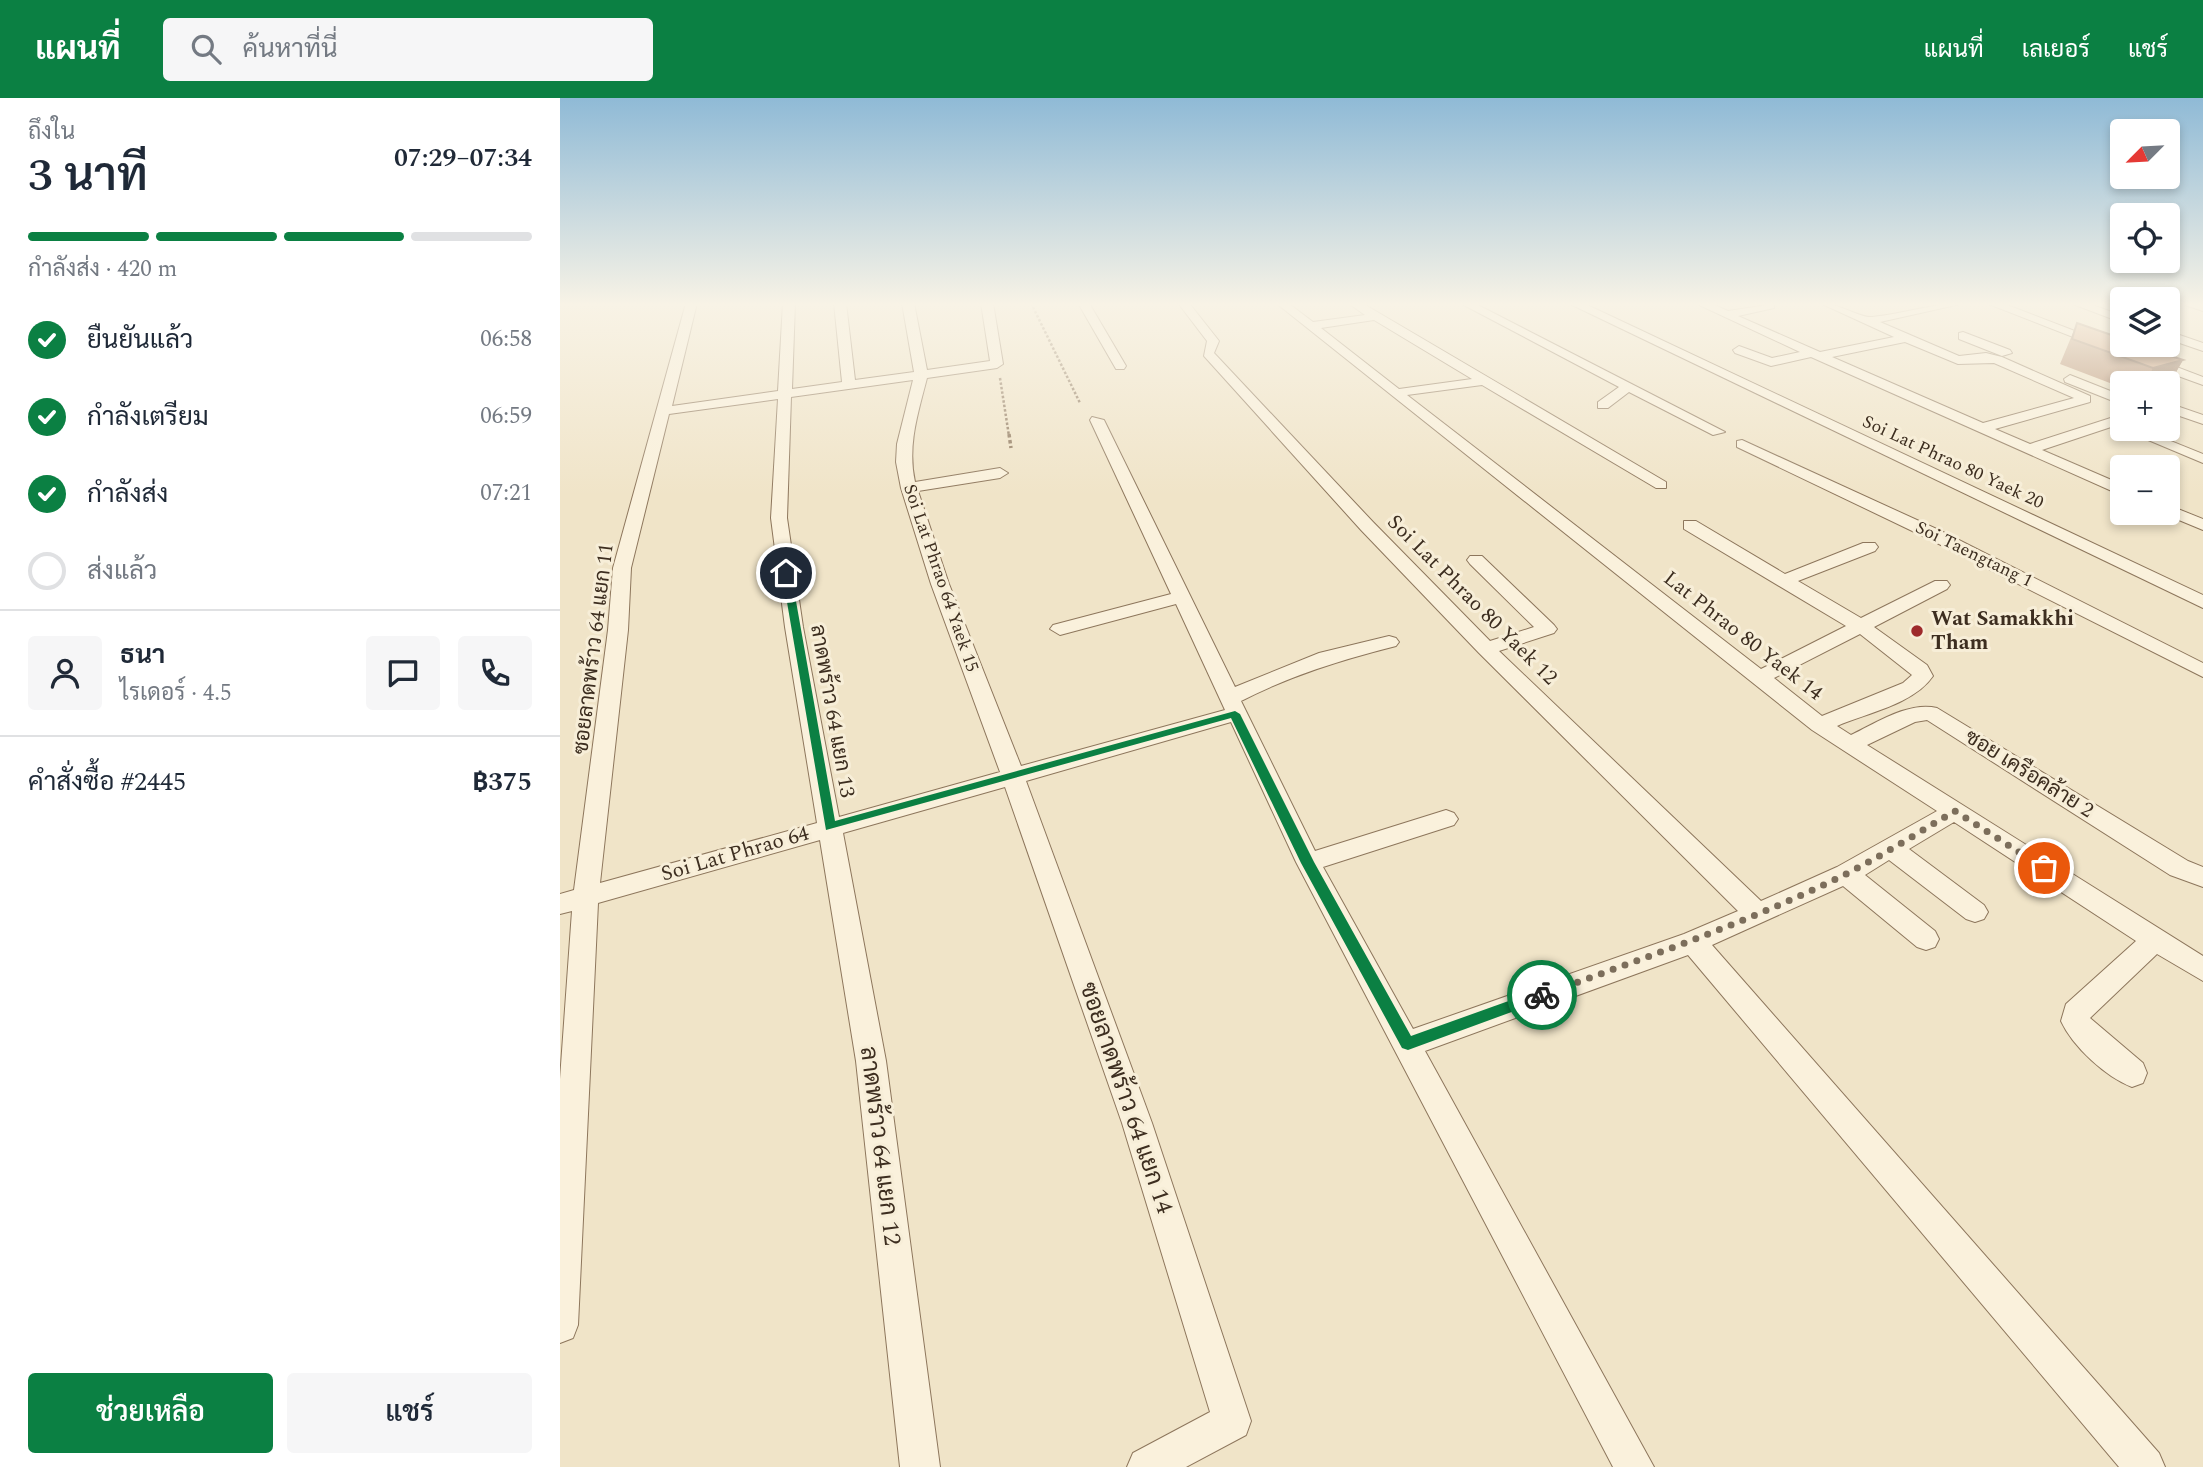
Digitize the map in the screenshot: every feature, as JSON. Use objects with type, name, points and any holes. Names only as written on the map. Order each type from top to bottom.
[{"type":"street","name":"ซอยลาดพร้าว 64 แยก 11","points":[[560,1325],[573,901],[618,630],[622,568],[676,367]]},
{"type":"street","name":"ลาดพร้าว 64 แยก 13","points":[[787,367],[779,518],[794,628],[831,827]]},
{"type":"street","points":[[847,367],[849,384]]},
{"type":"street","points":[[920,367],[921,374]]},
{"type":"street","points":[[665,411],[975,367]]},
{"type":"street","name":"Soi Lat Phrao 80 Yaek 12","points":[[1221,367],[1367,526],[1486,649],[1758,914]]},
{"type":"street","name":"Lat Phrao 80 Yaek 14","points":[[1363,367],[1820,725],[2203,970]]},
{"type":"street","points":[[1458,367],[1661,485]]},
{"type":"street","points":[[1590,367],[1718,432]]},
{"type":"street","name":"Soi Lat Phrao 80 Yaek 20","points":[[1708,367],[2203,602]]},
{"type":"street","points":[[1844,367],[2110,485]]},
{"type":"street","points":[[1979,429],[2085,399],[2075,391],[2014,367]]},
{"type":"street","points":[[2039,367],[2110,396]]},
{"type":"street","points":[[2165,367],[2203,381]]},
{"type":"street","name":"Soi Lat Phrao 64 Yaek 15","points":[[921,374],[904,444],[903,462],[940,584],[1013,776]]},
{"type":"street","points":[[1396,393],[1482,381]]},
{"type":"street","points":[[1603,405],[1628,386]]},
{"type":"street","points":[[1088,411],[1308,863],[1634,1467]]},
{"type":"street","points":[[2180,411],[2203,419]]},
{"type":"street","points":[[2027,450],[2110,425]]},
{"type":"street","points":[[2160,441],[2203,458]]},
{"type":"street","name":"Soi Taengtang 1","points":[[1742,444],[1947,540],[2203,671]]},
{"type":"street","points":[[909,488],[1000,473]]},
{"type":"street","points":[[2180,515],[2203,525]]},
{"type":"street","points":[[1690,525],[1862,627],[1912,661],[1923,676],[1910,688],[1820,725]]},
{"type":"street","points":[[1785,580],[1869,547]]},
{"type":"street","points":[[1476,560],[1547,629],[1486,649]]},
{"type":"street","points":[[1759,678],[1941,585]]},
{"type":"street","points":[[1060,629],[1179,598]]},
{"type":"street","name":"Soi Lat Phrao 64","points":[[573,901],[1013,776],[1231,707],[1272,677],[1326,657],[1389,642]]},
{"type":"street","name":"ซอย เครือคล้าย 2","points":[[1850,744],[1910,716],[1930,713],[2179,868],[2203,877]]},
{"type":"street","name":"ซอยลาดพร้าว 64 แยก 14","points":[[1013,776],[1137,1123],[1232,1421],[1147,1467]]},
{"type":"street","points":[[1408,1044],[1693,942],[1846,874],[1955,811]]},
{"type":"street","points":[[1308,863],[1446,820]]},
{"type":"street","name":"ลาดพร้าว 64 แยก 12","points":[[831,827],[871,1061],[920,1467]]},
{"type":"street","points":[[1890,848],[1975,912]]},
{"type":"street","points":[[1846,874],[1926,939]]},
{"type":"street","points":[[2132,1073],[2087,1036],[2075,1021],[2076,1013],[2155,940]]},
{"type":"street","points":[[1693,942],[2145,1467]]},
{"type":"path","points":[[997,367],[1011,448]]},
{"type":"path","points":[[1065,367],[1088,411]]},
{"type":"way so far","points":[[1542,995],[1693,942],[1758,914],[1846,874],[1955,811],[2044,868]]},
{"type":"place","name":"Wat Samakkhi Tham","points":[[1917,631]]},
{"type":"route","points":[[786,573],[831,827],[1235,714],[1308,863],[1408,1044],[1542,995]]}]
